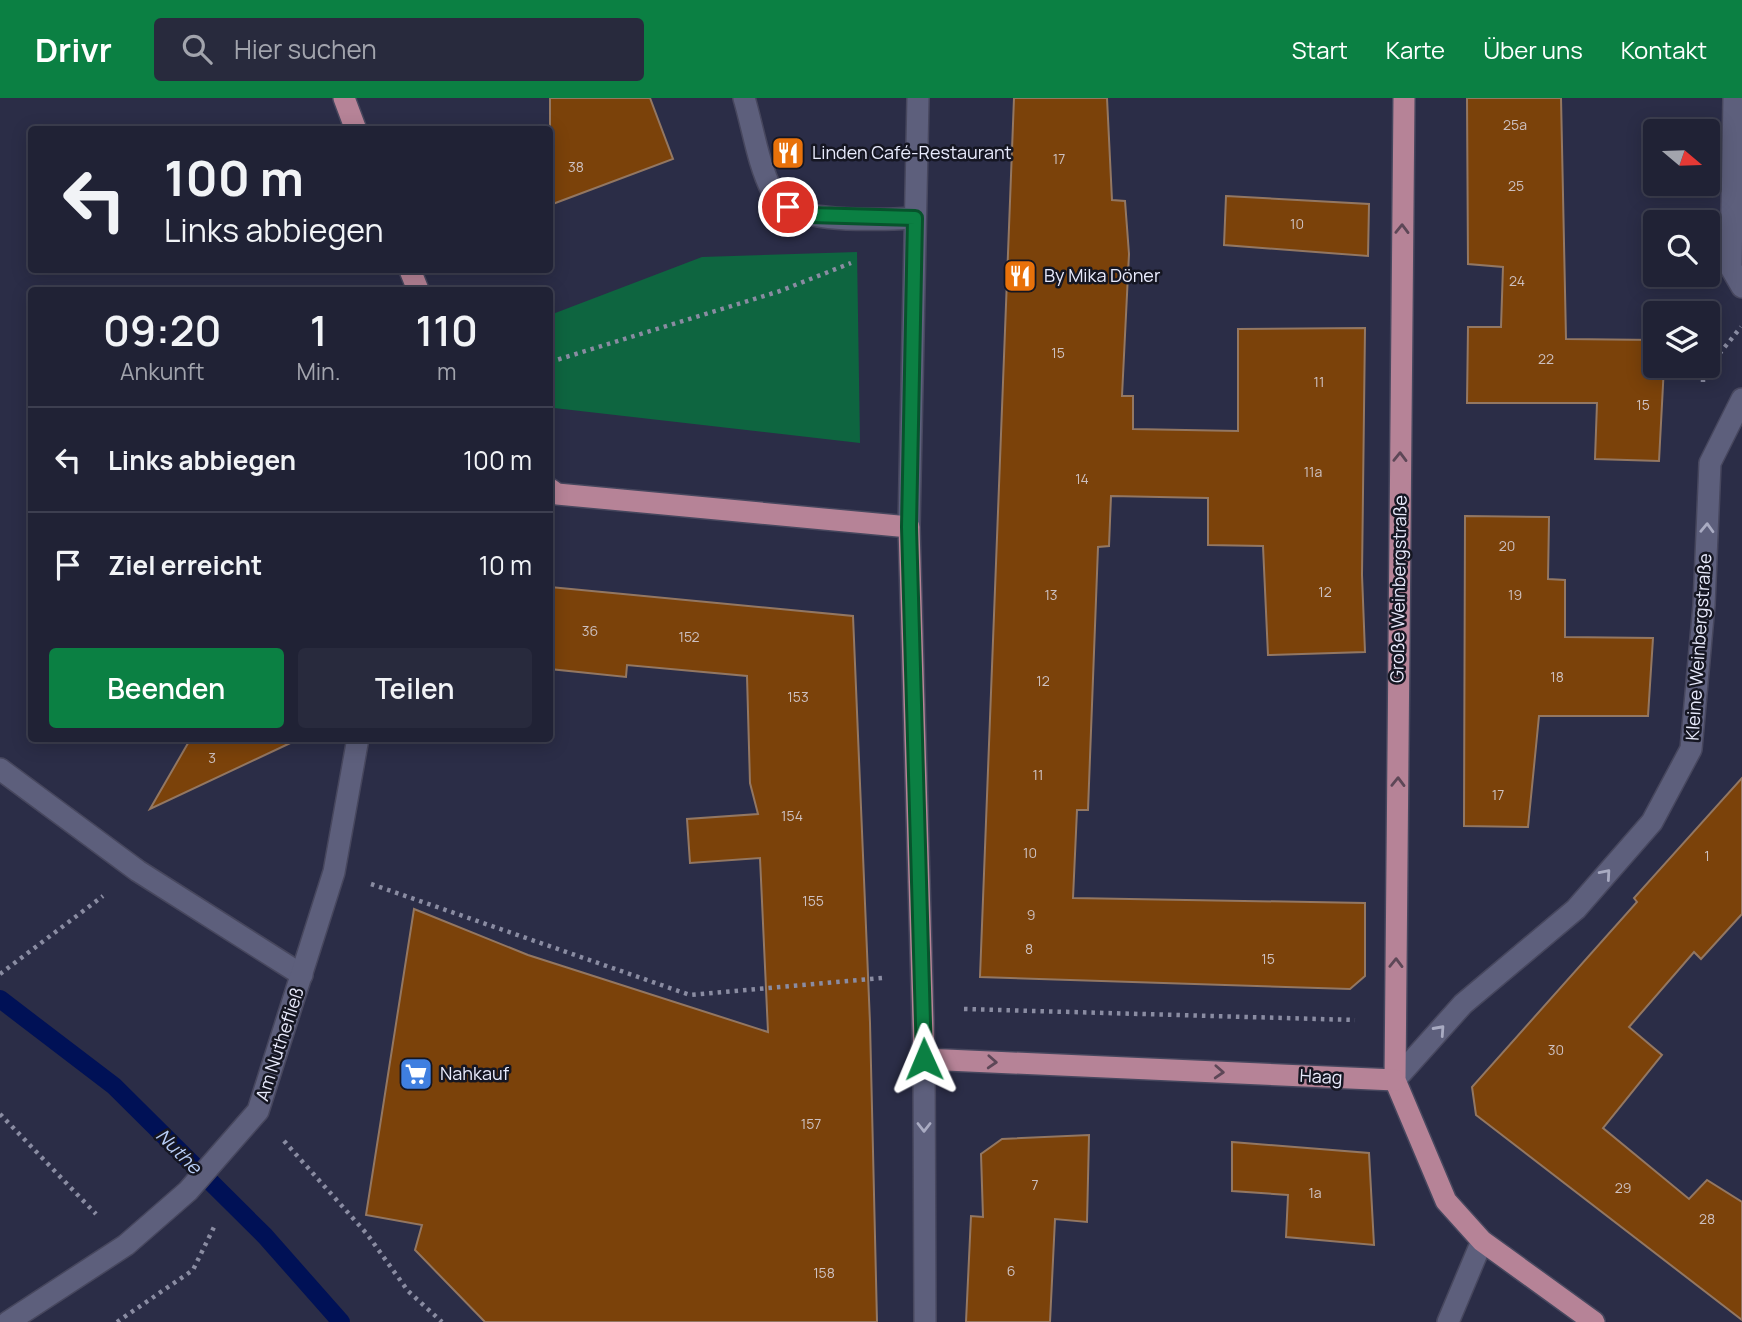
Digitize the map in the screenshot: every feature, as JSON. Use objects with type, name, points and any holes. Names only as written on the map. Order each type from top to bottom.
[{"type":"main road","points":[[344,98],[354,126]]},
{"type":"main road","name":"Große Weinbergstraße","points":[[1395,1080],[1404,98]]},
{"type":"main road","points":[[553,491],[557,494],[909,527],[924,1059]]},
{"type":"main road","name":"Haag","points":[[924,1059],[1395,1080]]},
{"type":"main road","points":[[1395,1080],[1446,1201],[1482,1241],[1594,1322]]},
{"type":"street","points":[[744,98],[772,194],[788,207],[810,215],[915,218]]},
{"type":"street","points":[[909,527],[918,98]]},
{"type":"street","points":[[1734,98],[1731,268],[1742,286]]},
{"type":"street","name":"Kleine Weinbergstraße","points":[[1395,1080],[1463,1004],[1576,909],[1652,822],[1691,749],[1704,605],[1710,463],[1742,398]]},
{"type":"street","name":"Am Nuthefließ","points":[[8,1322],[126,1245],[188,1191],[258,1111],[334,872],[357,742]]},
{"type":"street","points":[[0,769],[138,871],[302,975]]},
{"type":"street","points":[[924,1059],[925,1322]]},
{"type":"street","points":[[1448,1322],[1482,1241]]},
{"type":"path","points":[[553,361],[780,291],[853,262]]},
{"type":"path","points":[[1702,388],[1703,374],[1742,327]]},
{"type":"path","points":[[0,974],[138,871]]},
{"type":"path","points":[[364,882],[690,995],[922,975]]},
{"type":"path","points":[[923,1007],[1395,1022]]},
{"type":"path","points":[[258,1111],[367,1234],[408,1292],[442,1322]]},
{"type":"path","points":[[0,1114],[126,1245]]},
{"type":"path","points":[[117,1322],[193,1270],[217,1221]]},
{"type":"green space","points":[[857,252],[860,443],[554,408],[553,314],[702,257]]},
{"type":"building","points":[[550,98],[650,98],[673,159],[553,204],[553,126],[550,126]]},
{"type":"building","points":[[1014,98],[1107,98],[1112,200],[1125,201],[1129,254],[1122,396],[1133,396],[1133,429],[1238,431],[1238,329],[1365,328],[1362,575],[1365,652],[1268,655],[1263,546],[1208,545],[1208,498],[1111,496],[1109,546],[1098,547],[1088,810],[1077,810],[1073,898],[1365,903],[1365,976],[1350,989],[980,977]]},
{"type":"building","points":[[1467,98],[1561,98],[1566,339],[1643,340],[1643,378],[1663,378],[1659,461],[1595,459],[1597,403],[1467,403],[1468,327],[1501,327],[1503,267],[1468,264]]},
{"type":"building","points":[[1226,196],[1369,204],[1368,256],[1224,245]]},
{"type":"building","points":[[1465,516],[1549,517],[1548,579],[1565,580],[1565,637],[1653,638],[1648,716],[1539,716],[1528,827],[1464,826]]},
{"type":"building","points":[[553,587],[853,616],[870,1023],[877,1322],[485,1322],[415,1250],[422,1225],[366,1215],[414,909],[528,955],[768,1032],[760,858],[690,863],[687,819],[758,814],[750,783],[747,676],[627,665],[626,677],[553,669]]},
{"type":"building","points":[[189,742],[292,742],[150,809]]},
{"type":"building","points":[[1742,778],[1742,914],[1701,959],[1694,952],[1629,1027],[1662,1055],[1603,1128],[1689,1199],[1707,1180],[1742,1202],[1742,1320],[1476,1115],[1472,1087],[1637,902],[1634,898]]},
{"type":"building","points":[[1089,1135],[1087,1222],[1055,1219],[1050,1322],[966,1322],[971,1216],[983,1217],[981,1154],[1002,1139]]},
{"type":"building","points":[[1232,1142],[1369,1153],[1374,1245],[1286,1237],[1288,1195],[1232,1191]]},
{"type":"waterway","name":"Nuthe","points":[[0,999],[114,1086],[265,1236],[341,1322]]},
{"type":"place","name":"Linden Café-Restaurant","points":[[788,153]]},
{"type":"place","name":"By Mika Döner","points":[[1020,276]]},
{"type":"place","name":"Nahkauf","points":[[416,1074]]},
{"type":"route","points":[[788,207],[810,215],[858,219],[915,218],[909,527],[924,1059]]}]
